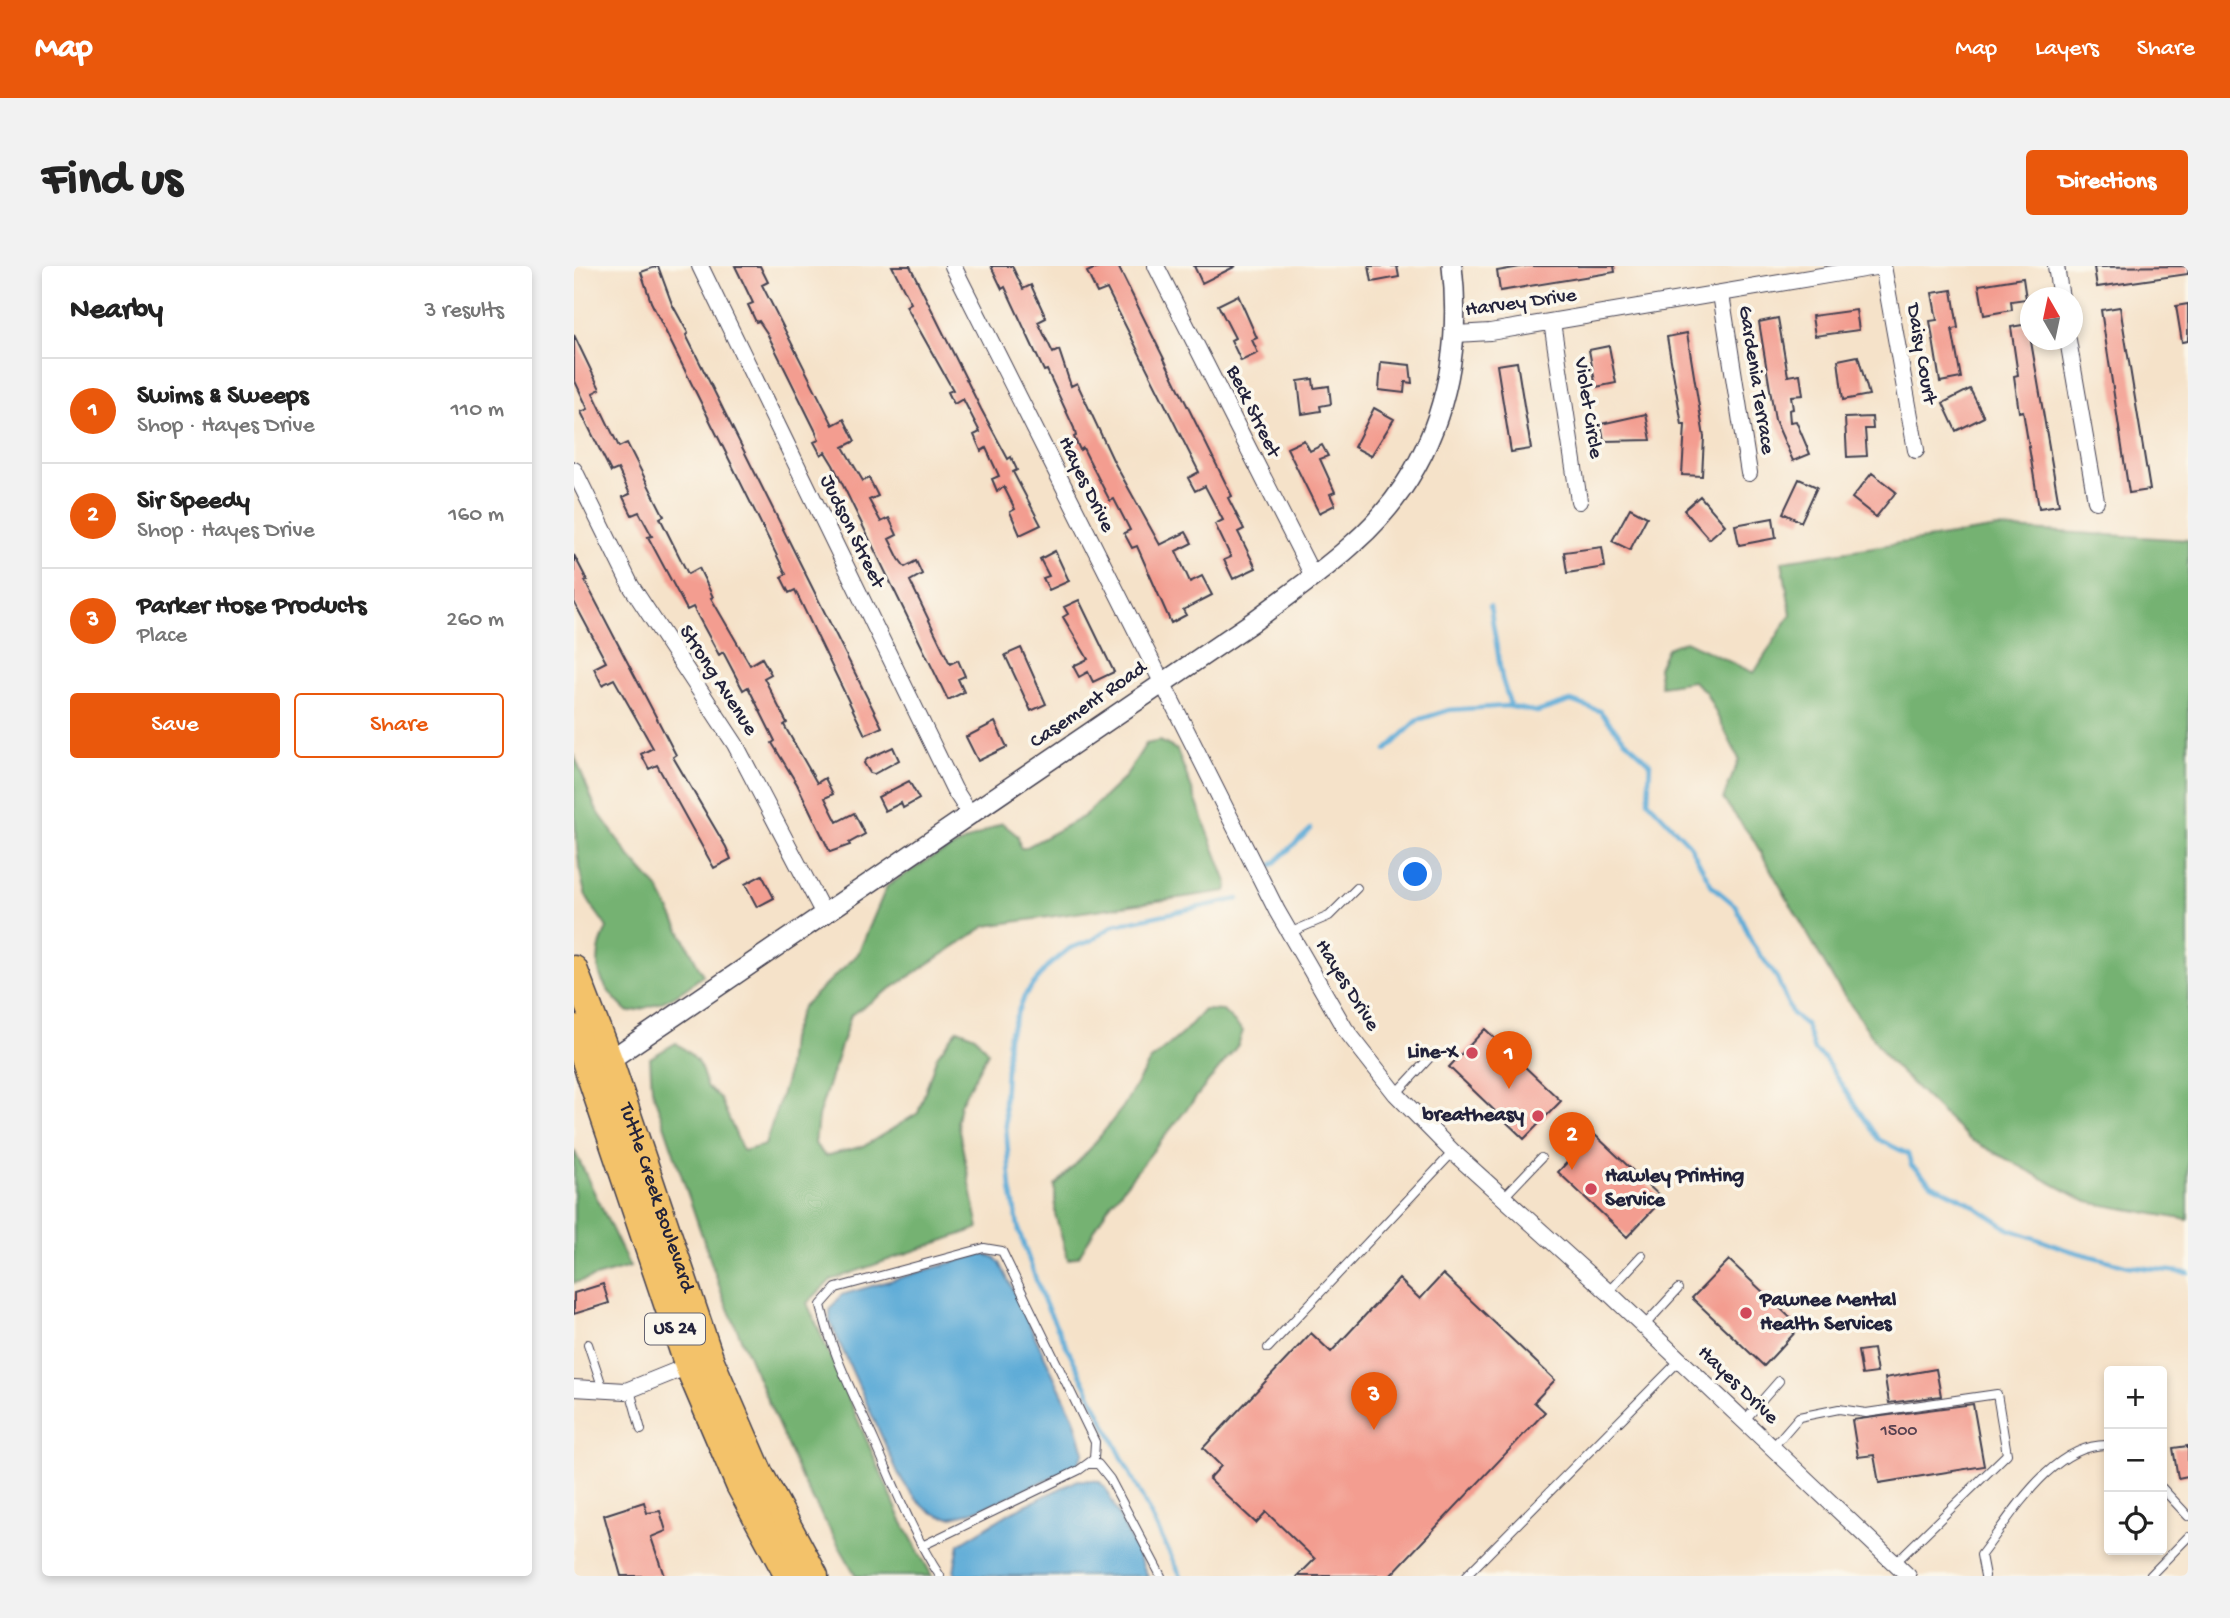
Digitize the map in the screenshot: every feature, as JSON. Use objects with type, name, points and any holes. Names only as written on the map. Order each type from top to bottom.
[{"type":"highway","name":"Tuttle Creek Boulevard","points":[[574,969],[688,1366],[739,1485],[788,1576]]},
{"type":"highway","name":"Tuttle Creek Boulevard","points":[[574,1028],[601,1067],[711,1361],[760,1474],[815,1576]]},
{"type":"street","name":"Judson Street","points":[[700,266],[948,777],[970,814]]},
{"type":"street","name":"Hayes Drive","points":[[953,266],[1161,684],[1178,711],[1289,933],[1345,1029],[1396,1094],[1453,1152],[1608,1292],[1908,1576]]},
{"type":"street","name":"Beck Street","points":[[1156,266],[1312,576]]},
{"type":"street","name":"Casement Road","points":[[601,1067],[1254,621],[1356,542],[1383,514],[1419,462],[1440,412],[1456,334],[1452,266]]},
{"type":"street","name":"Harvey Drive","points":[[1456,334],[1489,333],[1882,266]]},
{"type":"street","name":"Daisy Court","points":[[1882,266],[1916,450]]},
{"type":"street","points":[[2056,266],[2059,287]]},
{"type":"street","name":"Gardenia Terrace","points":[[1721,294],[1749,473]]},
{"type":"street","name":"Violet Circle","points":[[1552,322],[1579,501]]},
{"type":"street","points":[[2070,350],[2096,501]]},
{"type":"street","name":"Strong Avenue","points":[[574,470],[631,586],[735,744],[825,916]]},
{"type":"street","points":[[574,1388],[604,1392],[630,1390],[688,1366]]},
{"type":"lane","points":[[1289,933],[1329,916],[1356,888]]},
{"type":"lane","points":[[1396,1094],[1433,1054]]},
{"type":"lane","points":[[1268,1348],[1453,1152]]},
{"type":"lane","points":[[1502,1199],[1541,1158]]},
{"type":"lane","points":[[924,1545],[1094,1459],[1095,1442],[1002,1251],[984,1248],[836,1289],[821,1305],[828,1336],[924,1545],[940,1576]]},
{"type":"lane","points":[[1608,1292],[1642,1255]]},
{"type":"lane","points":[[1644,1326],[1678,1289]]},
{"type":"lane","points":[[588,1344],[604,1392]]},
{"type":"lane","points":[[1466,1576],[1680,1360]]},
{"type":"lane","points":[[1744,1421],[1779,1381]]},
{"type":"lane","points":[[630,1390],[641,1430]]},
{"type":"lane","points":[[1772,1448],[1798,1417],[1839,1409],[1866,1413],[1997,1394],[2007,1454],[1895,1563]]},
{"type":"lane","points":[[1985,1576],[1981,1555],[2042,1478],[2070,1455],[2091,1444],[2104,1444]]},
{"type":"lane","points":[[1088,1464],[1098,1464],[1110,1479],[1161,1576]]},
{"type":"lane","points":[[2166,1492],[2188,1516]]},
{"type":"lane","points":[[2150,1576],[2188,1537]]},
{"type":"green space","points":[[1997,528],[2188,540],[2188,1220],[2087,1202],[1969,1139],[1889,1061],[1835,982],[1753,839],[1723,799],[1739,759],[1705,691],[1693,681],[1661,686],[1658,668],[1667,648],[1685,641],[1754,673],[1791,614],[1782,561]]},
{"type":"green space","points":[[1160,741],[1177,750],[1228,885],[1226,891],[986,926],[851,1015],[818,1117],[815,1144],[825,1156],[864,1146],[918,1113],[937,1056],[958,1029],[975,1036],[988,1052],[960,1104],[957,1121],[979,1228],[831,1280],[807,1303],[901,1519],[932,1576],[856,1576],[802,1480],[723,1297],[652,1089],[650,1058],[676,1043],[683,1048],[700,1066],[706,1086],[720,1098],[743,1151],[765,1145],[786,1080],[790,1039],[802,1007],[858,954],[887,886],[931,858],[1002,823],[1018,836],[1020,848],[1025,848],[1083,817],[1125,777],[1146,744]]},
{"type":"green space","points":[[574,755],[596,809],[630,857],[658,888],[703,975],[668,999],[639,1010],[628,1012],[610,993],[600,974],[599,953],[607,928],[588,900],[582,881],[576,827]]},
{"type":"green space","points":[[1204,1010],[1223,1011],[1243,1031],[1238,1045],[1108,1207],[1079,1256],[1068,1260],[1055,1214],[1055,1186],[1090,1149],[1123,1107],[1150,1061],[1183,1033]]},
{"type":"green space","points":[[574,1150],[630,1267],[574,1283]]},
{"type":"water","points":[[981,1254],[994,1257],[1000,1263],[1074,1418],[1084,1452],[1078,1463],[1066,1471],[988,1506],[947,1517],[925,1507],[899,1475],[830,1322],[830,1310],[841,1295]]},
{"type":"water","points":[[1078,1480],[1099,1481],[1106,1489],[1148,1576],[957,1576],[954,1571],[959,1544],[1013,1511]]},
{"type":"building","points":[[658,266],[672,304],[688,333],[686,335],[882,727],[865,735],[795,590],[789,593],[781,577],[786,574],[651,302],[641,272]]},
{"type":"building","points":[[735,266],[760,266],[768,282],[762,285],[833,425],[844,419],[855,441],[843,447],[863,481],[869,478],[878,496],[869,500],[881,522],[889,518],[897,535],[889,539],[899,559],[905,567],[916,561],[922,574],[910,581],[950,664],[958,660],[965,676],[958,679],[964,692],[948,700],[833,465],[825,452],[821,455],[814,442],[819,440],[816,432],[767,333],[759,321],[756,322],[748,305],[753,303]]},
{"type":"building","points":[[892,266],[910,266],[981,409],[1008,459],[1011,457],[1017,470],[1013,472],[1041,525],[1020,535],[1010,512],[1015,509],[1004,487],[997,491],[992,479],[999,476],[986,448],[981,451],[974,435],[980,432],[963,399],[954,404],[948,392],[953,390],[906,306],[911,303]]},
{"type":"building","points":[[991,266],[1012,266],[1023,289],[1031,285],[1046,318],[1038,322],[1053,353],[1059,350],[1071,386],[1077,383],[1114,462],[1160,545],[1186,532],[1192,543],[1176,551],[1190,582],[1202,576],[1212,595],[1183,610],[1186,615],[1171,623],[1137,546],[1132,548],[1124,533],[1130,530],[1114,499],[1110,501],[1083,448],[1080,450],[1074,437],[1074,428],[1047,370],[1044,371],[1005,287],[1002,289]]},
{"type":"building","points":[[1100,266],[1118,266],[1232,496],[1228,498],[1244,529],[1238,532],[1256,568],[1233,579],[1224,560],[1231,557],[1215,524],[1223,520],[1205,486],[1195,491],[1188,478],[1199,472],[1107,289],[1097,293],[1087,272]]},
{"type":"building","points":[[1194,266],[1236,266],[1202,283]]},
{"type":"building","points":[[1369,266],[1397,266],[1399,277],[1372,282]]},
{"type":"building","points":[[1526,266],[1614,266],[1615,272],[1500,291],[1497,271]]},
{"type":"building","points":[[2188,266],[2188,274],[2097,287],[2094,267]]},
{"type":"building","points":[[2023,278],[2024,287],[2020,287],[2020,300],[2011,301],[2012,310],[1984,315],[1979,285]]},
{"type":"building","points":[[1952,290],[1958,328],[1952,329],[1961,378],[1940,382],[1930,321],[1937,320],[1932,293]]},
{"type":"building","points":[[1238,295],[1257,338],[1252,340],[1258,353],[1241,361],[1231,340],[1235,338],[1218,305]]},
{"type":"building","points":[[2188,304],[2188,341],[2182,342],[2176,306]]},
{"type":"building","points":[[2120,307],[2150,490],[2129,493],[2101,310]]},
{"type":"building","points":[[1856,310],[1859,330],[1815,336],[1812,316]]},
{"type":"building","points":[[1778,318],[1788,376],[1800,374],[1803,395],[1791,396],[1793,409],[1789,410],[1790,422],[1796,421],[1810,454],[1793,461],[1775,420],[1759,322]]},
{"type":"building","points":[[2020,325],[2020,350],[2032,350],[2059,505],[2039,508],[2023,411],[2019,412],[2014,376],[2018,375],[2011,327]]},
{"type":"building","points":[[1687,333],[1704,437],[1702,476],[1682,475],[1685,425],[1682,425],[1667,337]]},
{"type":"building","points":[[574,335],[600,389],[593,393],[619,447],[627,443],[664,516],[660,518],[688,574],[699,568],[713,597],[711,598],[750,665],[762,658],[771,674],[764,678],[787,723],[784,725],[817,783],[825,778],[833,794],[825,798],[837,822],[854,813],[865,834],[849,843],[850,845],[830,852],[797,784],[772,743],[775,741],[748,687],[743,690],[723,652],[719,655],[693,607],[687,610],[648,537],[652,536],[639,512],[632,515],[623,497],[630,494],[618,469],[611,472],[581,412],[588,409],[574,379]]},
{"type":"building","points":[[1609,346],[1616,383],[1596,387],[1589,350]]},
{"type":"building","points":[[1858,356],[1869,395],[1843,400],[1838,360]]},
{"type":"building","points":[[1381,362],[1410,365],[1412,383],[1405,382],[1404,393],[1379,390]]},
{"type":"building","points":[[1517,362],[1531,449],[1511,452],[1497,365]]},
{"type":"building","points":[[1313,379],[1314,388],[1329,386],[1331,404],[1320,406],[1321,411],[1302,414],[1298,381]]},
{"type":"building","points":[[1970,389],[1984,417],[1956,431],[1943,403]]},
{"type":"building","points":[[1374,408],[1394,419],[1371,456],[1354,447]]},
{"type":"building","points":[[1646,414],[1651,440],[1604,441],[1601,424]]},
{"type":"building","points":[[1872,417],[1873,429],[1865,429],[1867,456],[1847,457],[1845,418]]},
{"type":"building","points":[[1304,440],[1310,451],[1322,445],[1328,456],[1320,459],[1335,492],[1330,494],[1335,505],[1319,513],[1287,448]]},
{"type":"building","points":[[1872,473],[1896,492],[1876,517],[1852,498]]},
{"type":"building","points":[[1799,479],[1817,487],[1801,522],[1783,513]]},
{"type":"building","points":[[1700,496],[1725,525],[1709,539],[1684,510]]},
{"type":"building","points":[[1630,508],[1647,517],[1630,550],[1612,541]]},
{"type":"building","points":[[1773,518],[1776,538],[1739,545],[1735,525]]},
{"type":"building","points":[[1602,547],[1605,567],[1567,573],[1564,552]]},
{"type":"building","points":[[1055,551],[1069,581],[1049,590],[1043,578],[1049,576],[1040,559]]},
{"type":"building","points":[[574,555],[676,755],[673,757],[726,847],[731,859],[714,868],[657,765],[649,769],[641,754],[653,748],[614,679],[602,685],[594,668],[606,662],[574,602]]},
{"type":"building","points":[[1079,600],[1114,672],[1093,682],[1088,672],[1079,677],[1073,666],[1088,659],[1063,617],[1068,614],[1064,607]]},
{"type":"building","points":[[1021,648],[1046,704],[1031,711],[1005,655]]},
{"type":"building","points":[[995,722],[1007,747],[978,761],[966,737]]},
{"type":"building","points":[[893,747],[899,760],[874,774],[870,773],[864,763],[867,759]]},
{"type":"building","points":[[909,781],[919,799],[903,808],[901,803],[885,811],[878,797]]},
{"type":"building","points":[[762,875],[774,898],[757,907],[745,884]]},
{"type":"building","points":[[1485,1029],[1561,1101],[1524,1139],[1449,1067]]},
{"type":"building","points":[[1594,1134],[1663,1199],[1627,1237],[1558,1172]]},
{"type":"building","name":"Pawnee Mental Health Services","points":[[1729,1260],[1800,1327],[1764,1366],[1692,1298]]},
{"type":"building","points":[[1443,1274],[1555,1380],[1534,1402],[1545,1412],[1390,1576],[1298,1576],[1315,1559],[1266,1512],[1256,1523],[1209,1479],[1221,1466],[1203,1448],[1311,1333],[1331,1352],[1399,1279],[1420,1299]]},
{"type":"building","points":[[603,1284],[609,1303],[574,1314],[574,1293]]},
{"type":"building","points":[[1873,1349],[1877,1373],[1862,1375],[1858,1351]]},
{"type":"building","points":[[1936,1369],[1941,1396],[1889,1403],[1885,1378]]},
{"type":"building","points":[[1973,1404],[1984,1466],[1879,1483],[1874,1455],[1858,1457],[1852,1420]]},
{"type":"building","points":[[2188,1446],[2188,1476],[2178,1478],[2173,1448]]},
{"type":"building","points":[[644,1502],[647,1513],[660,1511],[666,1531],[651,1537],[664,1576],[621,1576],[604,1515]]},
{"type":"waterway","points":[[1490,606],[1502,679],[1511,707]]},
{"type":"waterway","points":[[1386,750],[1418,720],[1449,710],[1507,706],[1537,712],[1571,701],[1600,711],[1623,738],[1650,763],[1648,801],[1689,844],[1712,886],[1736,906],[1752,943],[1777,978],[1792,1014],[1806,1025],[1814,1050],[1824,1058],[1878,1139],[1908,1154],[1911,1165],[1932,1184],[1968,1202],[2009,1229],[2068,1250],[2128,1266],[2188,1273]]},
{"type":"waterway","points":[[1272,865],[1311,829]]},
{"type":"waterway","points":[[1181,1576],[1042,1297],[1019,1231],[1011,1189],[1004,1103],[1008,1037],[1024,996],[1047,967],[1070,948],[1091,941],[1114,925],[1238,899]]},
{"type":"place","name":"Line-X","points":[[1472,1053]]},
{"type":"place","name":"Swims & Sweeps","points":[[1509,1089]]},
{"type":"place","name":"breatheasy","points":[[1538,1116]]},
{"type":"place","name":"Sir Speedy","points":[[1572,1170]]},
{"type":"place","name":"Hawley Printing Service","points":[[1591,1189]]},
{"type":"place","name":"Pawnee Mental Health Services","points":[[1746,1313]]},
{"type":"place","name":"Parker Hose Products","points":[[1374,1430]]}]
